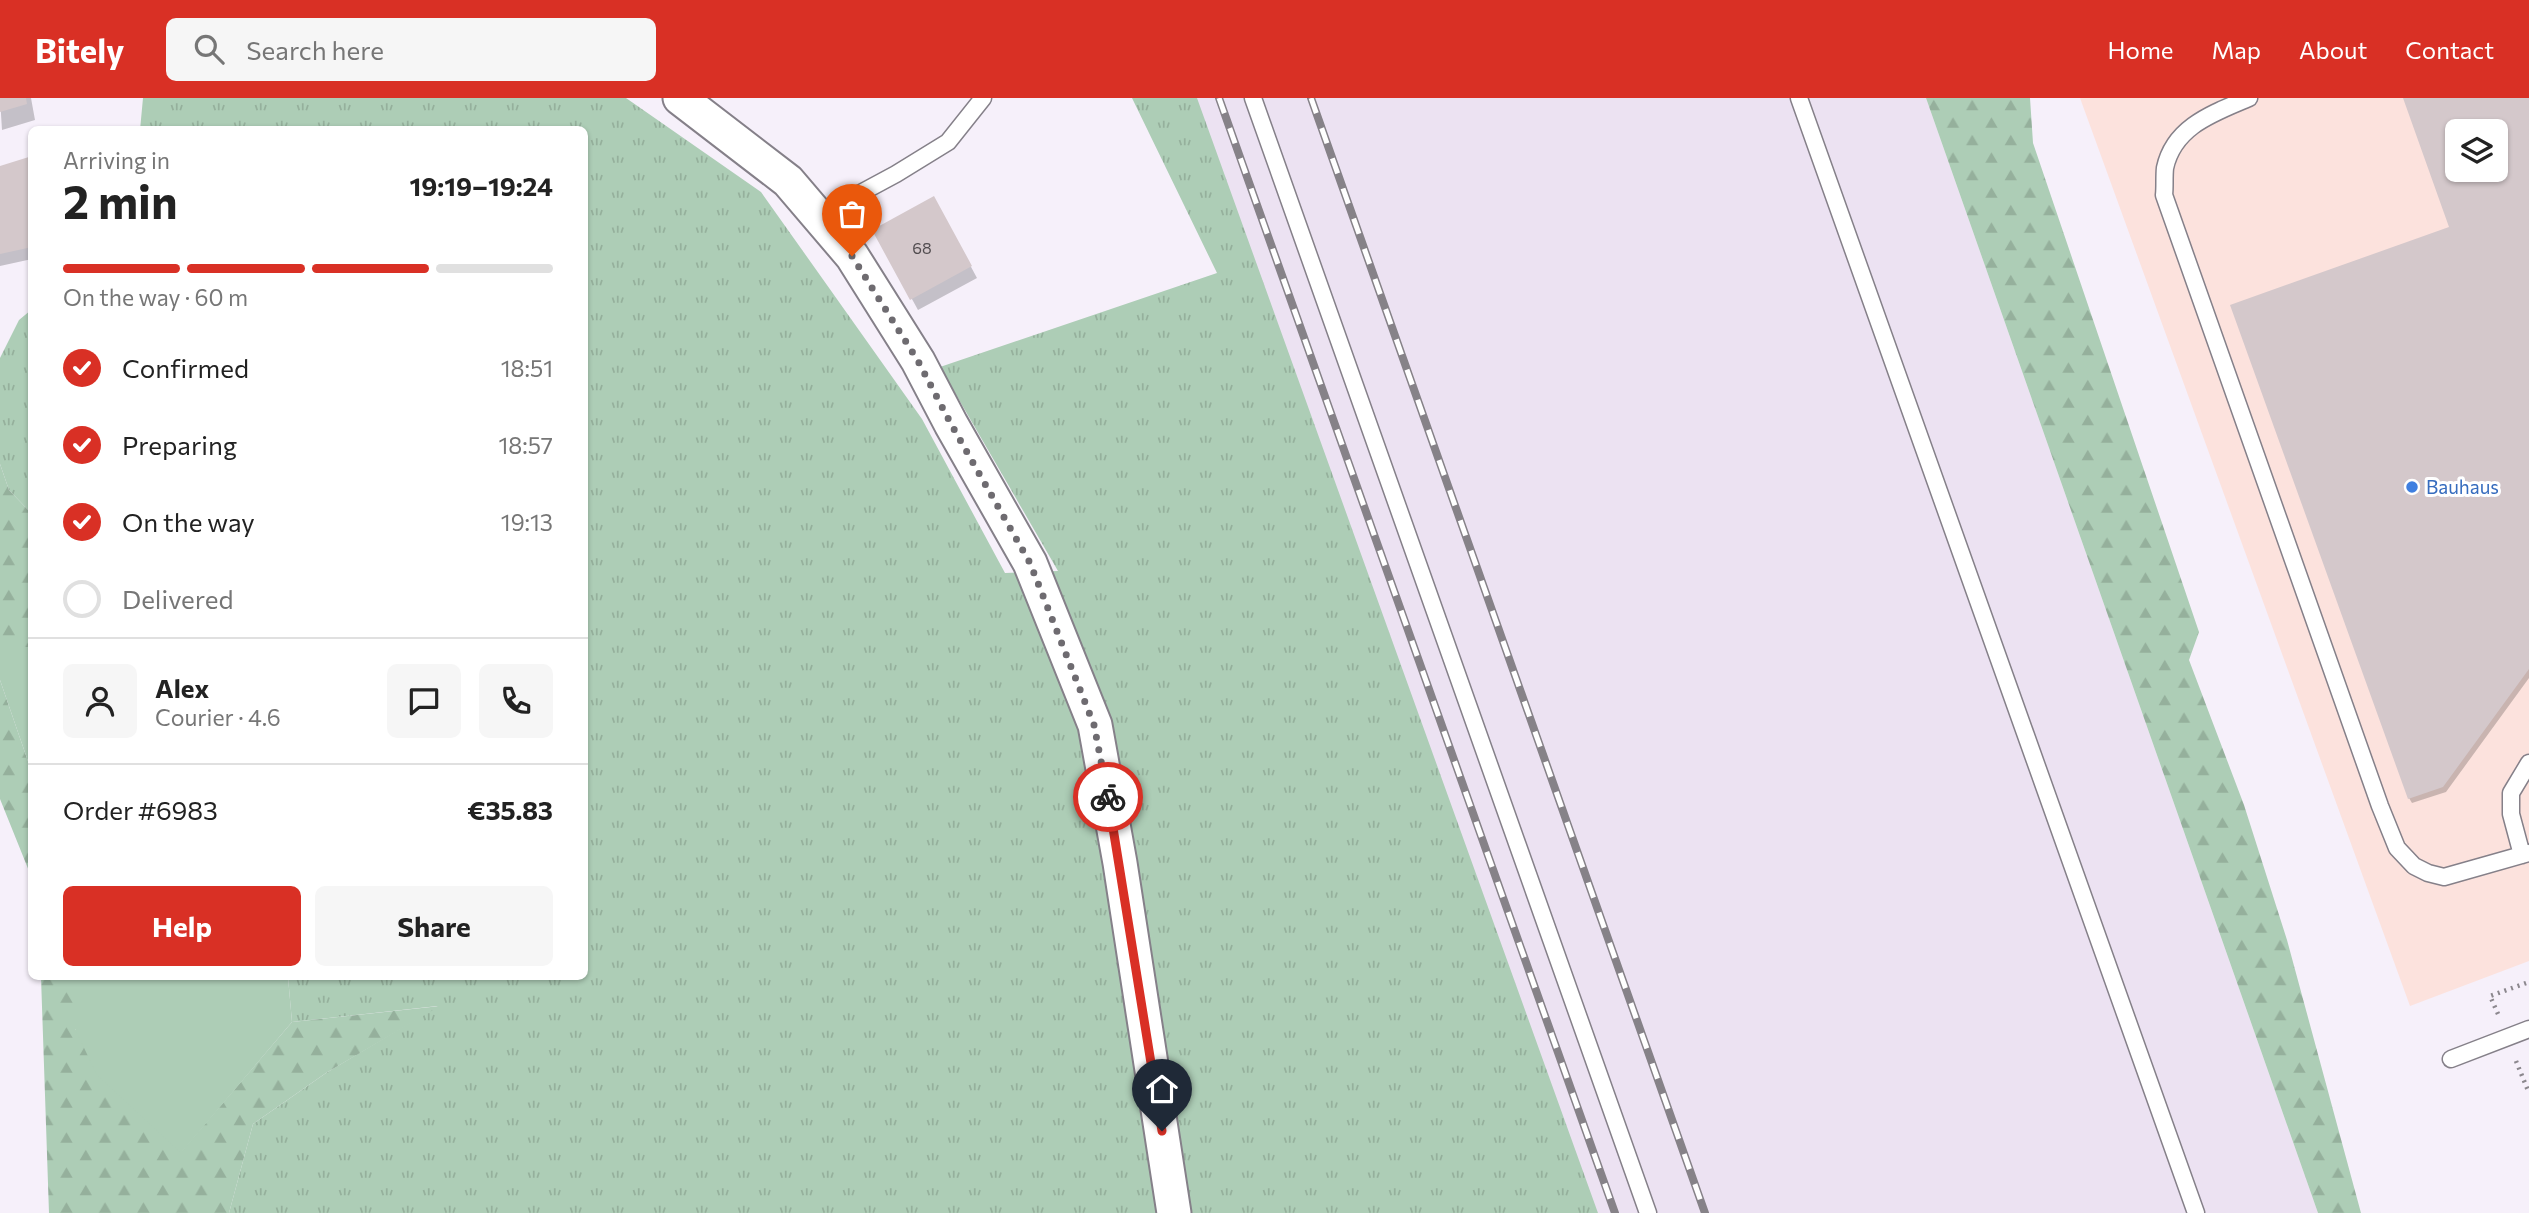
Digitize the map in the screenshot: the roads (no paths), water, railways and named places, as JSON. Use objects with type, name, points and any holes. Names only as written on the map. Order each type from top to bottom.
[{"type":"street","points":[[680,98],[789,181],[852,256],[918,361],[1030,563],[1094,725],[1120,863],[1174,1213]]},
{"type":"lane","points":[[818,216],[948,142],[983,98]]},
{"type":"lane","points":[[1253,98],[1648,1213]]},
{"type":"lane","points":[[1799,98],[2196,1213]]},
{"type":"lane","points":[[2249,98],[2201,119],[2178,138],[2166,167],[2164,195],[2397,848],[2414,866],[2444,877],[2525,854],[2511,814],[2511,793],[2529,763]]},
{"type":"lane","points":[[2451,1059],[2529,1029]]},
{"type":"railway","points":[[1219,98],[1615,1213]]},
{"type":"railway","points":[[1311,98],[1705,1213]]},
{"type":"place","name":"Bauhaus","points":[[2412,487]]}]
